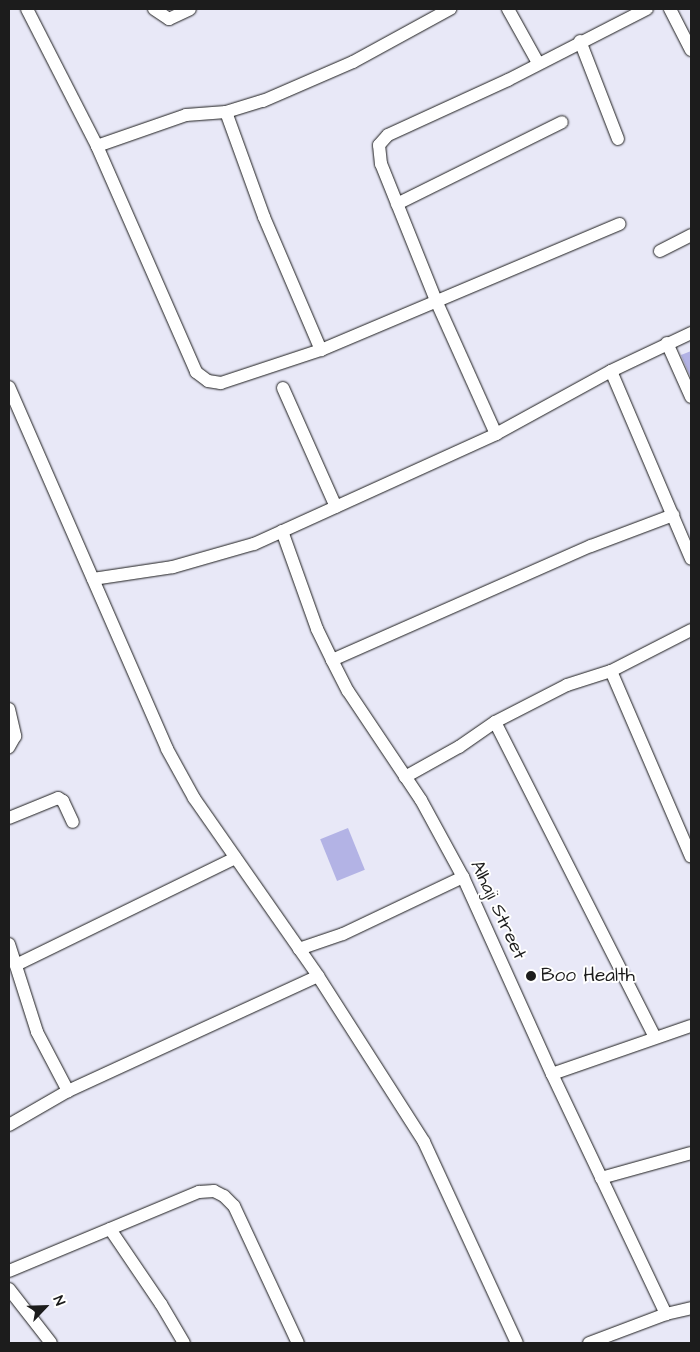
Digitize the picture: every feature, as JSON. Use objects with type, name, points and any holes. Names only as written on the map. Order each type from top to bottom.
[{"type":"street","points":[[27,9],[97,146],[196,372],[208,380],[221,383],[321,350],[438,303],[620,224]]},
{"type":"street","points":[[154,9],[169,19],[190,9]]},
{"type":"street","points":[[97,146],[186,115],[226,112],[263,101],[353,62],[450,9]]},
{"type":"street","points":[[508,9],[538,63]]},
{"type":"street","points":[[496,434],[397,204],[381,164],[379,144],[382,138],[647,9]]},
{"type":"street","points":[[670,9],[691,50]]},
{"type":"street","points":[[580,41],[618,140]]},
{"type":"street","points":[[226,112],[264,217],[321,350]]},
{"type":"street","points":[[397,204],[562,122]]},
{"type":"street","points":[[660,251],[691,235]]},
{"type":"street","points":[[93,579],[174,567],[254,544],[496,434],[611,371],[691,333]]},
{"type":"street","points":[[667,343],[691,397]]},
{"type":"street","points":[[611,371],[691,559]]},
{"type":"street","points":[[9,387],[14,413],[93,579],[167,749],[194,798],[318,976],[424,1142],[517,1343]]},
{"type":"street","points":[[283,388],[336,507]]},
{"type":"street","points":[[332,660],[591,546],[673,515]]},
{"type":"street","name":"Alhaji Street","points":[[282,532],[317,629],[332,660],[348,691],[405,777],[463,877],[552,1074],[666,1314]]},
{"type":"street","points":[[405,777],[459,747],[495,722],[567,685],[611,671],[691,630]]},
{"type":"street","points":[[611,671],[691,857]]},
{"type":"street","points":[[9,710],[15,736],[9,747]]},
{"type":"street","points":[[495,722],[655,1037]]},
{"type":"street","points":[[9,818],[58,798],[64,801],[73,822]]},
{"type":"street","points":[[16,965],[235,858]]},
{"type":"street","points":[[299,950],[343,934],[463,877]]},
{"type":"street","points":[[9,944],[37,1032],[68,1091]]},
{"type":"street","points":[[9,1125],[68,1091],[318,976]]},
{"type":"street","points":[[552,1074],[691,1026]]},
{"type":"street","points":[[601,1178],[691,1153]]},
{"type":"street","points":[[9,1271],[199,1192],[214,1191],[224,1196],[245,1226],[298,1343]]},
{"type":"street","points":[[110,1229],[161,1304],[184,1343]]},
{"type":"street","points":[[9,1289],[51,1343]]},
{"type":"street","points":[[589,1343],[666,1314],[691,1308]]},
{"type":"building","points":[[691,351],[691,378],[681,355]]},
{"type":"building","points":[[348,828],[365,870],[337,881],[320,839]]},
{"type":"place","name":"Boo Health","points":[[531,976]]}]
